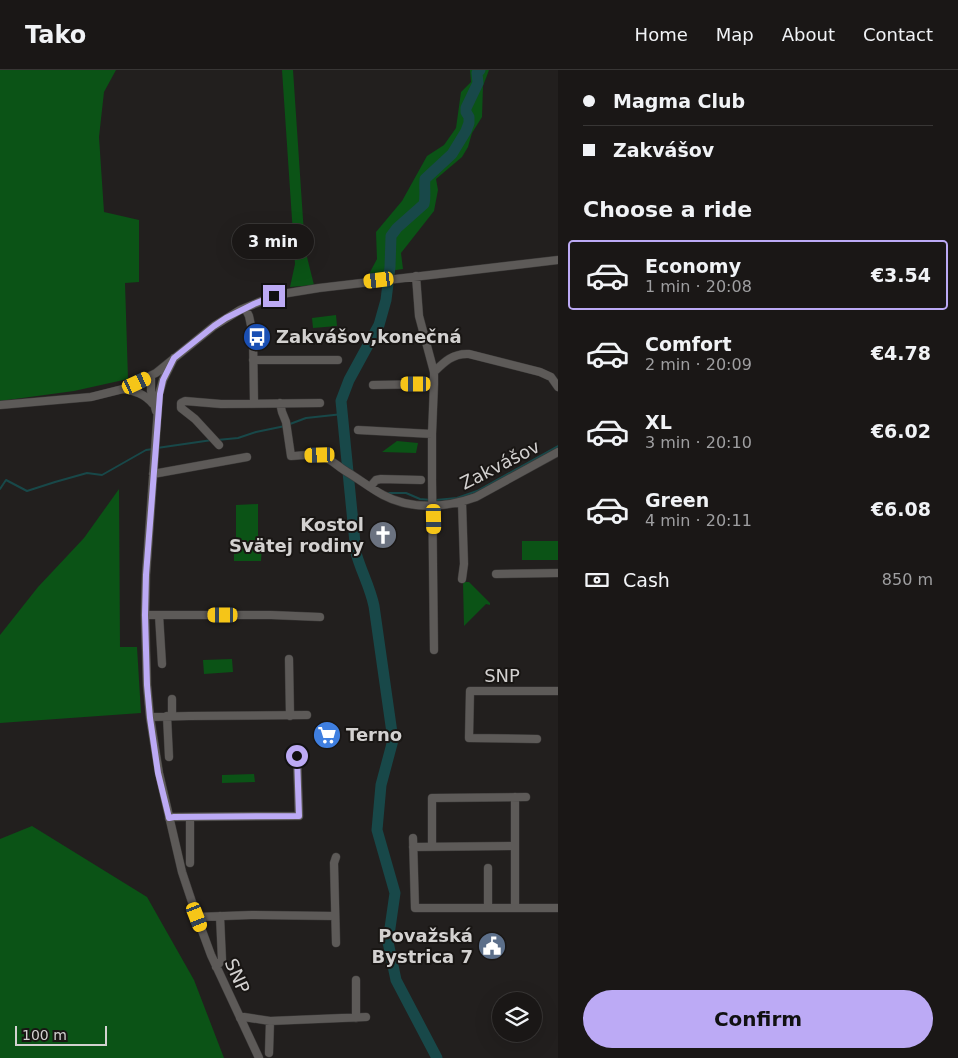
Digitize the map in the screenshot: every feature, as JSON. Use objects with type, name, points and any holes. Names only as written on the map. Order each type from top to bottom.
[{"type":"street","points":[[0,405],[91,397],[123,389],[151,376],[226,318],[264,300],[290,292],[558,260]]},
{"type":"street","name":"Zakvášov","points":[[416,276],[419,316],[434,372],[432,434],[433,502]]},
{"type":"street","points":[[245,308],[249,316],[253,335],[254,403]]},
{"type":"street","points":[[434,372],[452,357],[469,354],[540,372],[552,378],[558,387]]},
{"type":"street","points":[[158,418],[163,380],[174,358]]},
{"type":"street","points":[[253,360],[338,360]]},
{"type":"street","points":[[151,376],[160,394]]},
{"type":"street","points":[[151,376],[151,391],[158,418]]},
{"type":"street","points":[[373,385],[434,384]]},
{"type":"street","points":[[123,389],[142,394],[154,406]]},
{"type":"street","points":[[220,445],[181,408],[181,403],[185,401],[221,404],[320,403]]},
{"type":"street","name":"Zakvášov","points":[[280,403],[287,426],[291,456],[320,455],[335,462],[341,468],[383,495],[393,500],[420,506],[433,502],[462,502],[476,497],[558,452]]},
{"type":"street","name":"SNP","points":[[158,418],[146,575],[145,615],[147,685],[158,773],[185,880],[197,917],[216,967],[259,1058]]},
{"type":"street","points":[[358,430],[432,434]]},
{"type":"street","points":[[153,474],[247,458]]},
{"type":"street","points":[[370,487],[376,480],[421,480]]},
{"type":"street","points":[[433,502],[434,650]]},
{"type":"street","points":[[462,502],[464,564],[462,578]]},
{"type":"street","points":[[496,574],[558,573]]},
{"type":"street","points":[[145,615],[320,617]]},
{"type":"street","points":[[160,615],[162,664]]},
{"type":"street","points":[[289,659],[290,716]]},
{"type":"street","name":"SNP","points":[[536,739],[469,738],[470,691],[558,691]]},
{"type":"street","points":[[169,757],[172,699]]},
{"type":"street","points":[[150,718],[170,716],[307,715]]},
{"type":"street","points":[[169,818],[299,816],[297,756]]},
{"type":"street","points":[[514,797],[515,907]]},
{"type":"street","points":[[432,847],[432,798],[526,797]]},
{"type":"street","points":[[190,817],[190,862]]},
{"type":"street","points":[[413,838],[415,908],[558,908]]},
{"type":"street","points":[[413,847],[514,846]]},
{"type":"street","points":[[336,857],[334,863],[336,943]]},
{"type":"street","points":[[488,868],[488,908]]},
{"type":"street","points":[[216,967],[222,960],[220,916]]},
{"type":"street","points":[[197,917],[335,916]]},
{"type":"street","points":[[356,980],[356,1018]]},
{"type":"street","name":"SNP","points":[[240,1018],[270,1021],[366,1017]]},
{"type":"street","points":[[269,1053],[270,1021]]},
{"type":"green space","points":[[0,70],[116,70],[104,92],[99,137],[104,212],[139,220],[139,282],[125,283],[128,379],[74,391],[0,401]]},
{"type":"green space","points":[[282,70],[293,70],[305,249],[314,285],[290,287],[295,264]]},
{"type":"green space","points":[[470,70],[489,70],[483,86],[482,117],[472,133],[468,147],[462,157],[436,179],[438,190],[434,211],[401,253],[403,269],[369,274],[377,259],[376,232],[402,201],[427,156],[444,145],[456,128],[461,92],[471,82]]},
{"type":"green space","points":[[336,315],[337,326],[313,328],[312,318]]},
{"type":"green space","points":[[397,441],[418,443],[416,453],[382,452]]},
{"type":"green space","points":[[119,489],[120,647],[137,647],[141,713],[0,723],[0,635],[38,587],[84,538]]},
{"type":"green space","points":[[258,504],[258,544],[236,545],[236,505]]},
{"type":"green space","points":[[522,541],[558,541],[558,560],[522,560]]},
{"type":"green space","points":[[234,546],[262,546],[261,561],[234,561]]},
{"type":"green space","points":[[463,582],[469,582],[490,603],[490,605],[486,604],[464,626]]},
{"type":"green space","points":[[232,659],[233,672],[204,674],[203,660]]},
{"type":"green space","points":[[254,774],[255,782],[222,783],[222,775]]},
{"type":"green space","points":[[32,826],[147,897],[194,980],[224,1058],[0,1058],[0,839]]},
{"type":"waterway","points":[[437,1058],[396,980],[388,942],[395,893],[377,830],[381,785],[393,740],[374,606],[356,553],[341,401],[349,380],[379,325],[386,300],[391,236],[397,228],[424,204],[425,179],[452,154],[466,131],[469,123],[466,108],[478,83],[477,73],[480,70]]},
{"type":"waterway","points":[[290,424],[306,418],[343,414]]},
{"type":"waterway","points":[[217,440],[238,438],[285,426]]},
{"type":"waterway","points":[[157,448],[212,440]]},
{"type":"waterway","points":[[436,500],[457,498],[477,491],[558,446]]},
{"type":"waterway","points":[[0,489],[6,480],[27,491],[87,473],[102,475],[146,450],[153,449]]},
{"type":"waterway","points":[[389,493],[406,493],[420,499],[431,500]]},
{"type":"waterway","points":[[353,523],[361,517]]},
{"type":"place","name":"Zakvášov,konečná","points":[[257,337]]},
{"type":"place","name":"Kostol Svätej rodiny","points":[[383,535]]},
{"type":"place","name":"Terno","points":[[327,735]]},
{"type":"place","name":"Považská Bystrica 7","points":[[492,946]]},
{"type":"route","points":[[274,296],[240,310],[214,326],[174,358],[163,380],[160,394],[146,575],[147,685],[158,773],[169,818],[299,816],[297,756]]}]
